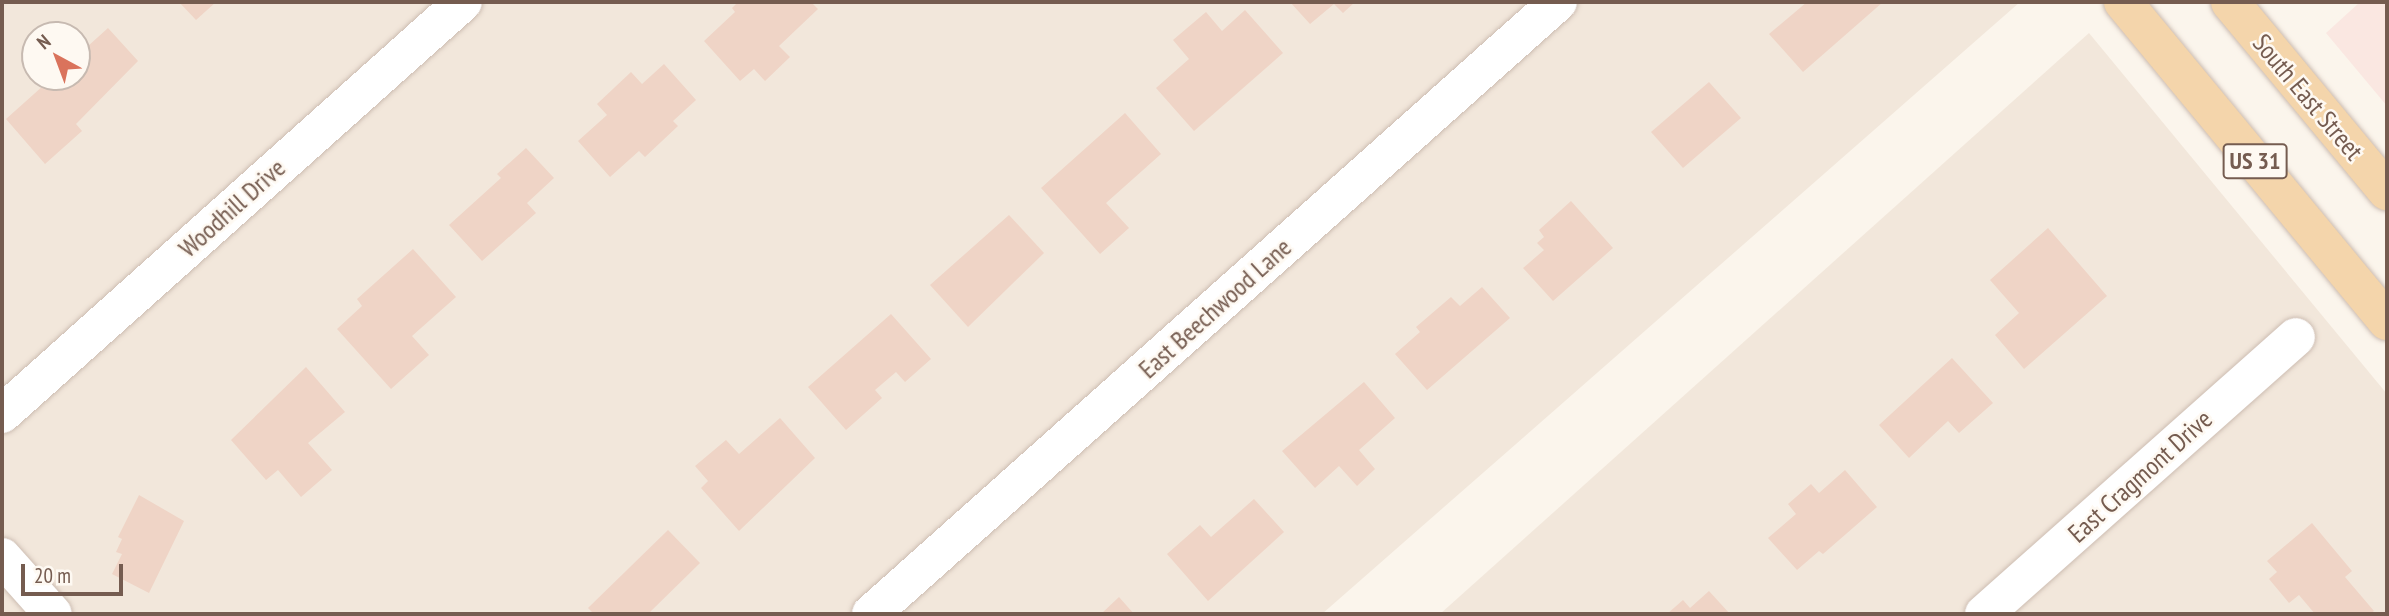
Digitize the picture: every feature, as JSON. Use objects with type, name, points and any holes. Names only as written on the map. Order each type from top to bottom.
[{"type":"main road","name":"US 31","points":[[2123,2],[2387,321]]},
{"type":"main road","name":"South East Street","points":[[2230,2],[2387,191]]},
{"type":"street","name":"Woodhill Drive","points":[[2,414],[463,2]]},
{"type":"street","name":"East Beechwood Lane","points":[[871,614],[1558,2]]},
{"type":"street","name":"East Cragmont Drive","points":[[1984,614],[2296,337]]},
{"type":"street","points":[[2,557],[53,614]]},
{"type":"shaded area","points":[[2,2],[2020,2],[1322,614],[2,614]]},
{"type":"shaded area","points":[[2360,2],[2387,2],[2387,106],[2326,33]]},
{"type":"shaded area","points":[[2089,33],[2387,394],[2387,614],[1440,614]]},
{"type":"building","points":[[179,2],[216,2],[196,20]]},
{"type":"building","points":[[738,2],[811,2],[818,9],[779,46],[790,57],[765,81],[754,69],[740,81],[704,41],[735,12],[732,8]]},
{"type":"building","points":[[1290,2],[1355,2],[1343,13],[1334,4],[1310,24]]},
{"type":"building","points":[[1807,2],[1883,2],[1803,72],[1769,34]]},
{"type":"building","points":[[1245,10],[1283,53],[1194,131],[1156,88],[1189,59],[1173,40],[1206,12],[1222,31]]},
{"type":"building","points":[[108,28],[138,61],[76,124],[82,131],[45,164],[6,119],[37,91],[91,91],[91,43]]},
{"type":"building","points":[[664,64],[696,100],[673,121],[678,126],[645,157],[639,151],[610,177],[578,141],[607,115],[597,104],[631,72],[642,84]]},
{"type":"building","points":[[1709,82],[1741,118],[1683,168],[1651,132]]},
{"type":"building","points":[[1125,113],[1161,154],[1106,203],[1129,228],[1100,254],[1041,188]]},
{"type":"building","points":[[526,148],[554,178],[527,203],[536,213],[482,261],[449,225],[501,178],[497,174]]},
{"type":"building","points":[[1571,201],[1613,248],[1553,301],[1523,268],[1544,250],[1537,243],[1544,237],[1539,230]]},
{"type":"building","points":[[1009,215],[1044,253],[968,327],[930,285]]},
{"type":"building","points":[[2048,228],[2107,296],[2024,369],[1995,335],[2019,313],[1990,280]]},
{"type":"building","points":[[413,249],[456,297],[412,336],[429,355],[391,389],[337,329],[362,306],[357,299]]},
{"type":"building","points":[[1482,287],[1510,318],[1427,390],[1395,354],[1420,332],[1416,327],[1451,297],[1460,306]]},
{"type":"building","points":[[891,314],[931,359],[905,382],[896,372],[875,390],[882,398],[846,430],[808,387]]},
{"type":"building","points":[[1952,358],[1993,403],[1959,433],[1948,421],[1909,458],[1879,425]]},
{"type":"building","points":[[306,367],[345,412],[308,443],[332,470],[301,497],[278,470],[266,480],[231,440]]},
{"type":"building","points":[[1364,382],[1395,418],[1359,450],[1375,469],[1357,486],[1339,466],[1315,488],[1282,451]]},
{"type":"building","points":[[780,418],[815,458],[739,531],[701,488],[708,481],[695,466],[726,440],[739,454]]},
{"type":"building","points":[[1845,470],[1877,507],[1823,554],[1819,551],[1797,570],[1768,538],[1796,514],[1788,504],[1811,484],[1819,493]]},
{"type":"building","points":[[139,495],[184,521],[149,593],[112,574],[122,554],[116,552],[122,539],[118,537]]},
{"type":"building","points":[[1254,499],[1284,532],[1208,601],[1167,554],[1200,525],[1211,537]]},
{"type":"building","points":[[2312,523],[2352,571],[2345,577],[2374,611],[2370,614],[2315,614],[2299,595],[2289,603],[2269,579],[2277,572],[2267,561]]},
{"type":"building","points":[[668,530],[700,563],[648,614],[594,614],[588,608]]},
{"type":"building","points":[[1709,591],[1730,614],[1667,614],[1683,600],[1690,608]]},
{"type":"building","points":[[1119,597],[1134,614],[1101,614]]}]
